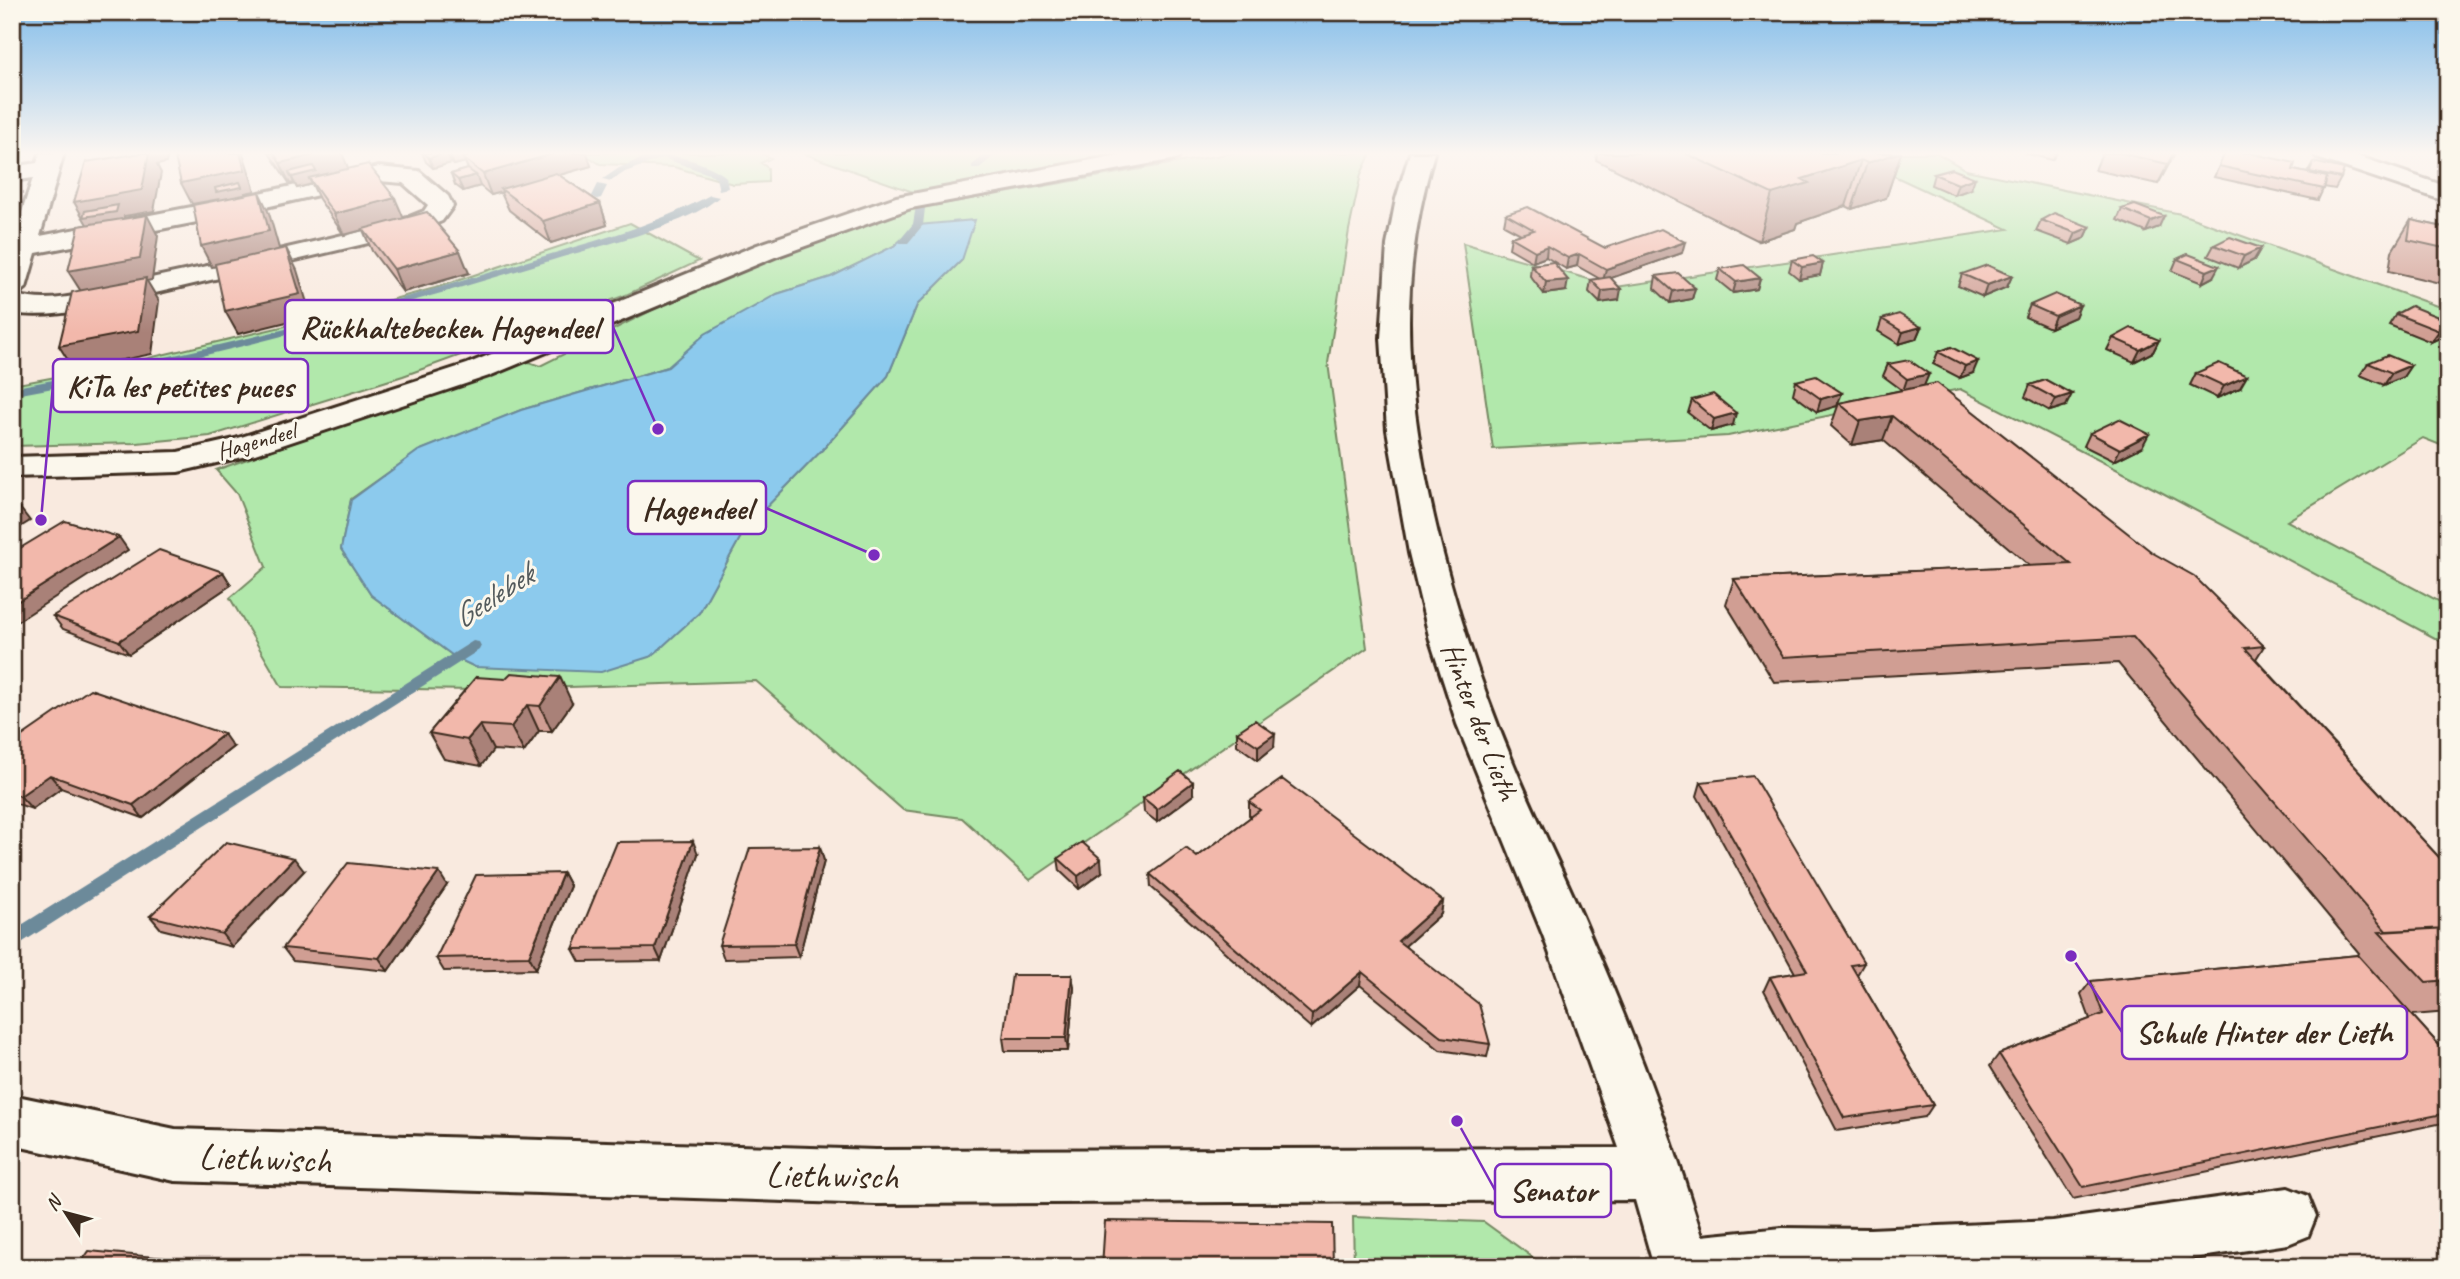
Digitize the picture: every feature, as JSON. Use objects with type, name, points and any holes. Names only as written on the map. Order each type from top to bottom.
[{"type":"street","points":[[12,288],[35,213]]},
{"type":"street","points":[[25,247],[204,213]]},
{"type":"street","points":[[12,302],[14,305],[29,308],[53,306],[185,280],[406,227],[436,213]]},
{"type":"street","name":"Hagendeel","points":[[12,467],[178,462],[244,447],[478,369],[766,251],[875,213]]},
{"type":"street","name":"Hinter der Lieth","points":[[1406,213],[1397,262],[1395,378],[1412,485],[1439,609],[1489,755],[1566,932],[1656,1171],[1684,1267]]},
{"type":"street","name":"Liethwisch","points":[[12,1120],[175,1155],[807,1175],[1632,1174],[1656,1171]]},
{"type":"street","points":[[1684,1267],[1782,1257],[1870,1258],[2053,1250],[2288,1216]]},
{"type":"green space","points":[[902,213],[1353,213],[1328,363],[1367,648],[1030,880],[962,818],[903,810],[756,681],[475,690],[282,687],[230,598],[266,567],[237,494],[216,470],[526,361],[540,366],[751,261]],"holes":[[[918,225],[962,260],[917,305],[888,376],[825,447],[745,529],[699,613],[475,667],[456,658],[371,595],[341,549],[351,499],[419,451],[521,410],[668,367],[777,294],[831,277],[894,246]]]},
{"type":"green space","points":[[1973,213],[2175,213],[2448,310],[2448,448],[2423,438],[2287,521],[2448,606],[2448,645],[2159,491],[1960,389],[1728,436],[1493,449],[1463,243],[1616,287],[2008,229]]},
{"type":"green space","points":[[630,223],[699,261],[626,295],[403,376],[210,436],[137,443],[12,446],[12,385],[110,367],[341,313],[435,288]]},
{"type":"green space","points":[[1353,1217],[1484,1222],[1546,1267],[1354,1267]]},
{"type":"water","points":[[975,220],[962,260],[917,305],[888,376],[825,447],[745,529],[699,613],[652,656],[601,672],[475,667],[456,658],[371,595],[341,549],[351,500],[418,451],[521,410],[668,367],[705,334],[777,294],[831,277],[894,246],[918,225]]},
{"type":"building","points":[[84,213],[111,213],[83,217]]},
{"type":"building","points":[[194,213],[264,213],[269,231],[201,246]]},
{"type":"building","points":[[428,213],[460,251],[394,269],[363,229]]},
{"type":"building","points":[[532,213],[569,213],[543,221]]},
{"type":"building","points":[[1539,213],[1605,248],[1661,229],[1685,242],[1606,269],[1579,254],[1568,258],[1547,246],[1535,251],[1511,237],[1534,230],[1506,214]]},
{"type":"building","points":[[2054,213],[2090,227],[2076,233],[2041,220]]},
{"type":"building","points":[[2131,213],[2155,213],[2164,216],[2151,221]]},
{"type":"building","points":[[147,215],[140,258],[68,271],[79,226]]},
{"type":"building","points":[[2411,220],[2448,228],[2448,249],[2408,240]]},
{"type":"building","points":[[2230,237],[2261,248],[2244,256],[2214,245]]},
{"type":"building","points":[[286,248],[300,294],[225,311],[215,264]]},
{"type":"building","points":[[2188,254],[2219,266],[2207,271],[2177,259]]},
{"type":"building","points":[[1813,256],[1823,263],[1802,267],[1792,260]]},
{"type":"building","points":[[1553,262],[1568,280],[1546,282],[1531,265]]},
{"type":"building","points":[[1744,265],[1760,278],[1736,282],[1720,269]]},
{"type":"building","points":[[1987,265],[2012,276],[1987,285],[1962,274]]},
{"type":"building","points":[[1678,273],[1695,288],[1673,291],[1656,276]]},
{"type":"building","points":[[1610,277],[1621,289],[1602,291],[1591,280]]},
{"type":"building","points":[[146,278],[138,331],[59,346],[72,292]]},
{"type":"building","points":[[2055,294],[2080,305],[2055,316],[2030,305]]},
{"type":"building","points":[[2411,306],[2448,321],[2448,326],[2439,331],[2396,314]]},
{"type":"building","points":[[1899,314],[1921,327],[1903,332],[1882,319]]},
{"type":"building","points":[[2131,328],[2159,340],[2140,350],[2113,338]]},
{"type":"building","points":[[1951,347],[1978,361],[1965,366],[1938,352]]},
{"type":"building","points":[[2387,355],[2411,365],[2392,373],[2368,363]]},
{"type":"building","points":[[1909,360],[1929,374],[1907,379],[1888,364]]},
{"type":"building","points":[[2219,363],[2247,376],[2224,386],[2196,373]]},
{"type":"building","points":[[1816,376],[1842,393],[1821,399],[1796,381]]},
{"type":"building","points":[[2046,380],[2072,394],[2056,399],[2030,385]]},
{"type":"building","points":[[1937,383],[2153,553],[2194,576],[2264,646],[2245,648],[2448,867],[2448,928],[2386,931],[2133,637],[1783,657],[1734,579],[2071,564],[1892,416],[1860,421],[1839,403]]},
{"type":"building","points":[[1713,394],[1736,413],[1714,419],[1692,400]]},
{"type":"building","points":[[2119,419],[2149,434],[2120,449],[2090,433]]},
{"type":"building","points":[[65,521],[119,537],[12,605],[12,553]]},
{"type":"building","points":[[159,550],[223,572],[119,641],[53,616]]},
{"type":"building","points":[[511,673],[560,677],[540,706],[527,705],[511,727],[480,725],[467,740],[429,733],[476,677],[505,679]]},
{"type":"building","points":[[90,689],[224,734],[133,805],[50,775],[20,796],[12,793],[12,743]]},
{"type":"building","points":[[1255,720],[1275,734],[1258,746],[1237,732]]},
{"type":"building","points":[[1180,771],[1193,782],[1157,809],[1143,798]]},
{"type":"building","points":[[1753,776],[1864,963],[1851,965],[1933,1105],[1844,1118],[1770,977],[1807,971],[1701,782]]},
{"type":"building","points":[[1282,779],[1443,901],[1398,941],[1479,1004],[1490,1044],[1442,1037],[1362,972],[1312,1015],[1150,874],[1186,848],[1197,857],[1260,810],[1249,802]]},
{"type":"building","points":[[693,841],[655,948],[573,949],[617,842]]},
{"type":"building","points":[[226,842],[294,858],[222,934],[150,916]]},
{"type":"building","points":[[1082,842],[1101,859],[1078,876],[1058,858]]},
{"type":"building","points":[[820,847],[794,944],[719,945],[750,848]]},
{"type":"building","points":[[348,863],[439,872],[379,958],[283,948]]},
{"type":"building","points":[[563,873],[529,956],[436,958],[476,875]]},
{"type":"building","points":[[2448,928],[2448,980],[2426,982],[2379,932]]},
{"type":"building","points":[[2358,955],[2448,1055],[2448,1113],[2083,1187],[1999,1054],[2103,1014],[2091,981]]},
{"type":"building","points":[[1012,975],[1072,975],[1066,1038],[1003,1038]]},
{"type":"building","points":[[1105,1221],[1332,1224],[1333,1267],[1102,1267]]},
{"type":"building","points":[[89,1251],[230,1264],[229,1267],[78,1267]]},
{"type":"waterway","points":[[21,390],[154,364],[285,334],[632,233],[685,213]]},
{"type":"waterway","name":"Geelebek","points":[[904,241],[918,225],[919,213]]},
{"type":"waterway","name":"Geelebek","points":[[12,941],[473,646]]},
{"type":"place","name":"Rückhaltebecken Hagendeel","points":[[658,429]]},
{"type":"place","name":"KiTa les petites puces","points":[[41,520]]},
{"type":"place","name":"Hagendeel","points":[[874,555]]},
{"type":"place","name":"Schule Hinter der Lieth","points":[[2071,956]]},
{"type":"place","name":"Senator","points":[[1457,1121]]}]
